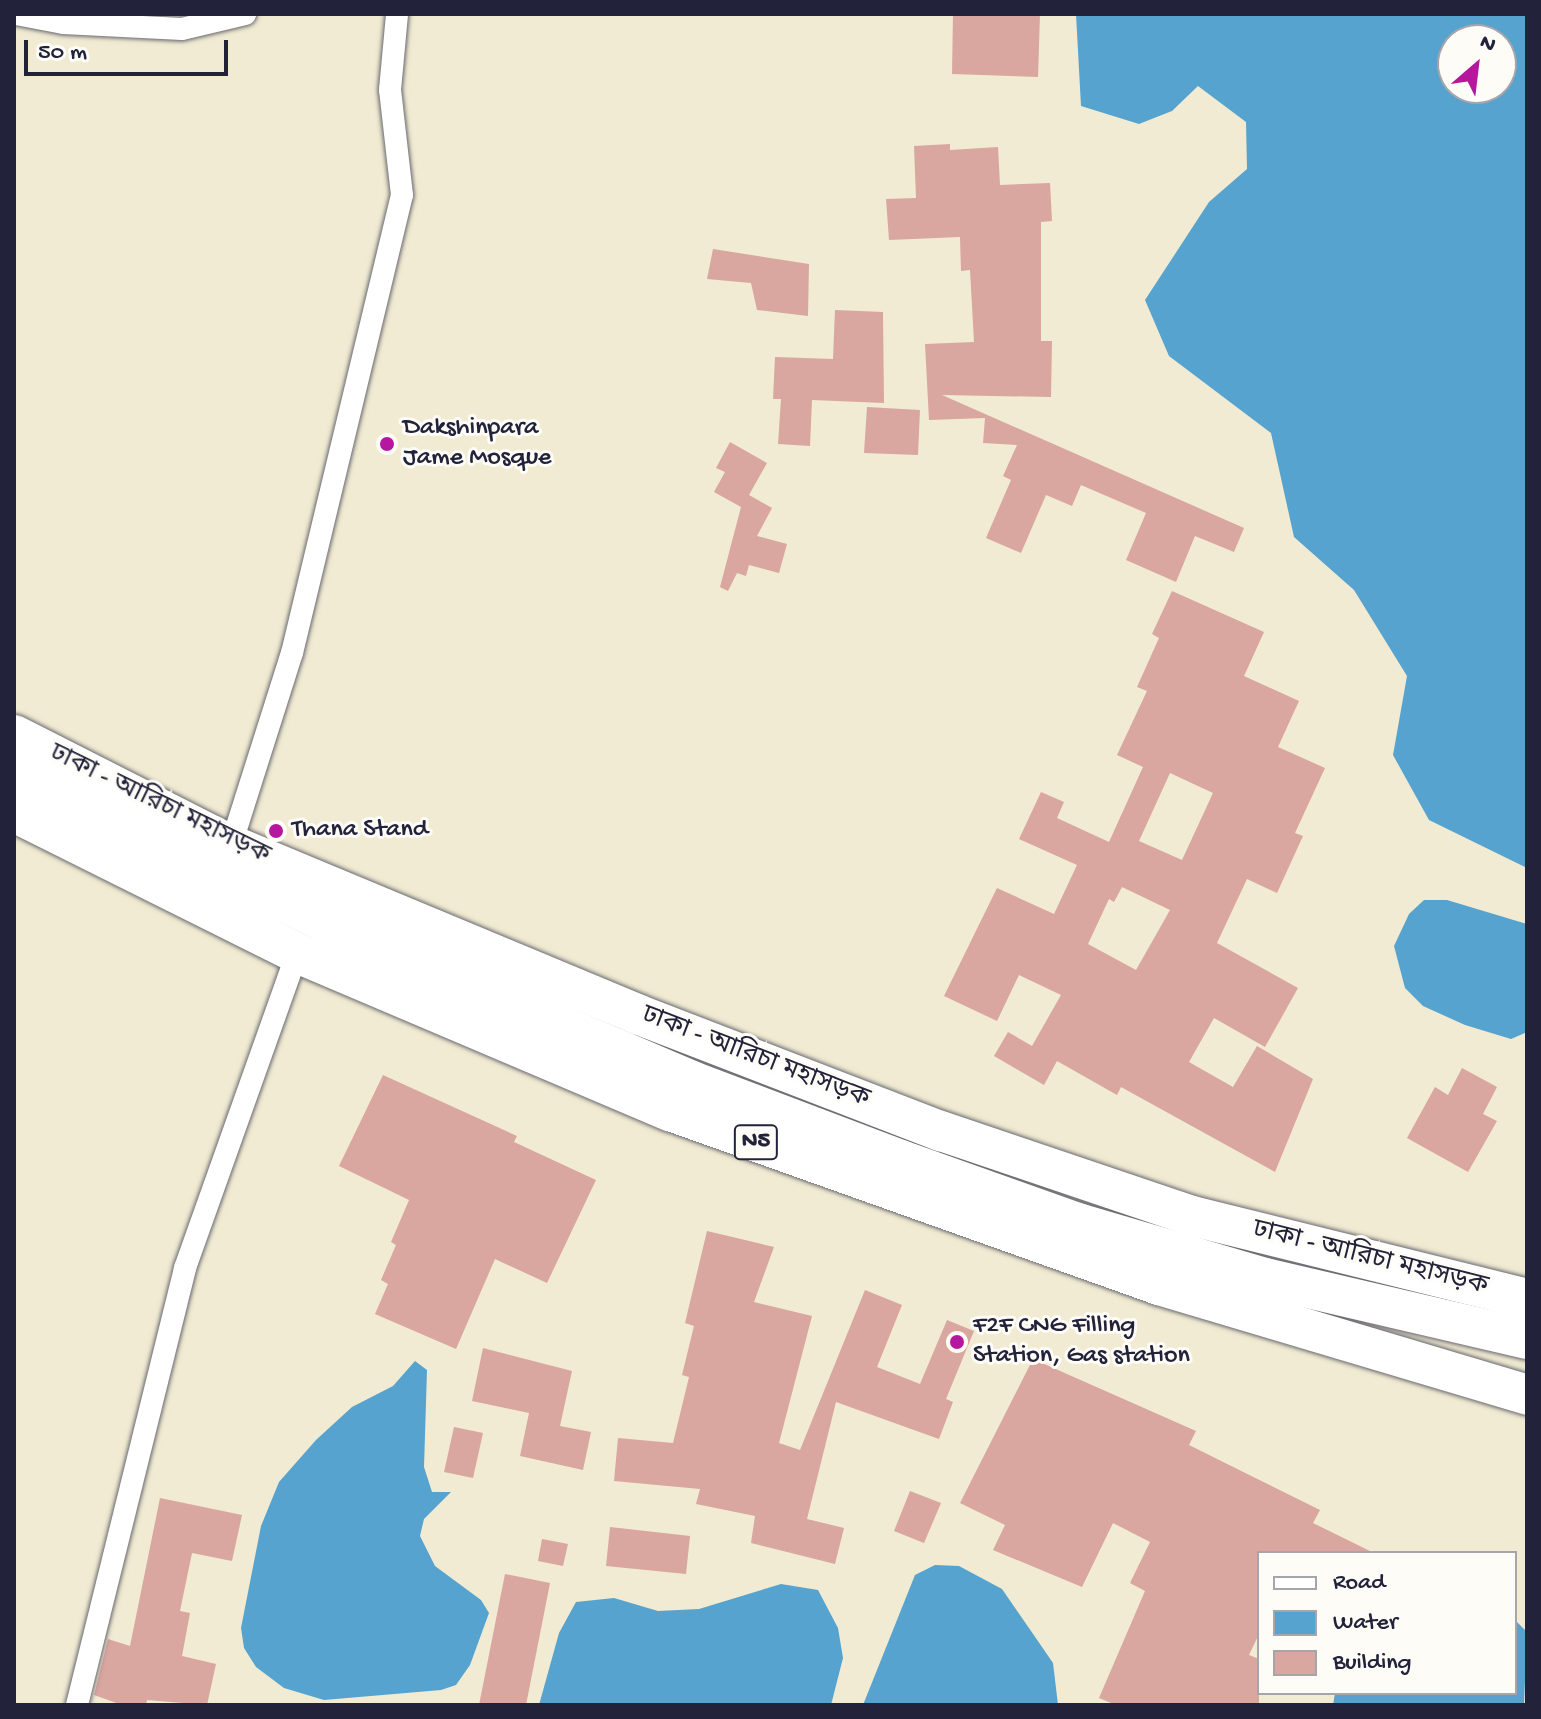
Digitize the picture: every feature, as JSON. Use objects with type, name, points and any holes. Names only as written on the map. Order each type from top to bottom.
[{"type":"highway","name":"ঢাকা - আরিচা মহাসড়ক","points":[[14,735],[231,845],[637,1014],[941,1131],[1192,1216],[1527,1299]]},
{"type":"highway","name":"N5","points":[[14,772],[357,938],[692,1081],[886,1154],[1078,1223],[1265,1278],[1527,1339]]},
{"type":"highway","name":"N5","points":[[14,812],[297,953],[684,1116],[1159,1285],[1527,1395]]},
{"type":"street","points":[[16,14],[63,23],[182,29],[245,14]]},
{"type":"street","points":[[231,845],[292,653],[402,195],[390,90],[397,14]]},
{"type":"street","points":[[77,1705],[185,1268],[297,953]]},
{"type":"water","points":[[1076,14],[1527,14],[1527,868],[1429,820],[1393,755],[1407,676],[1354,590],[1294,537],[1271,433],[1169,356],[1145,300],[1209,202],[1247,169],[1246,122],[1198,86],[1172,111],[1139,124],[1081,106]]},
{"type":"water","points":[[1424,900],[1447,900],[1527,924],[1527,1032],[1511,1039],[1465,1025],[1423,1006],[1405,988],[1394,946],[1409,914]]},
{"type":"water","points":[[415,1361],[427,1370],[424,1467],[432,1492],[451,1492],[424,1519],[420,1536],[435,1566],[481,1600],[489,1613],[470,1665],[456,1685],[441,1690],[324,1700],[284,1688],[256,1667],[244,1648],[241,1628],[261,1526],[279,1482],[316,1440],[352,1407],[393,1386]]},
{"type":"water","points":[[935,1565],[959,1566],[1002,1589],[1053,1663],[1058,1705],[863,1705],[915,1575]]},
{"type":"water","points":[[781,1584],[818,1590],[838,1628],[843,1658],[831,1705],[539,1705],[559,1633],[576,1602],[614,1598],[658,1611],[699,1609]]},
{"type":"water","points":[[1517,1622],[1527,1632],[1524,1705],[1333,1705],[1335,1695],[1517,1695]]},
{"type":"building","points":[[953,14],[1040,14],[1038,77],[952,74]]},
{"type":"building","points":[[950,144],[950,150],[998,147],[1000,185],[1050,183],[1052,221],[1041,222],[1041,341],[1052,341],[1051,397],[942,395],[1244,528],[1234,552],[1195,536],[1176,582],[1126,560],[1146,513],[1081,485],[1072,506],[1046,495],[1021,553],[986,538],[1011,480],[1003,476],[1017,445],[983,443],[985,418],[929,420],[925,344],[974,342],[970,270],[961,271],[960,237],[889,240],[886,199],[916,198],[914,146]]},
{"type":"building","points":[[713,249],[809,264],[808,316],[757,310],[751,283],[707,279]]},
{"type":"building","points":[[835,310],[883,312],[884,403],[812,400],[810,446],[778,444],[781,399],[773,399],[775,357],[833,359]]},
{"type":"building","points":[[867,407],[920,410],[918,455],[864,453]]},
{"type":"building","points":[[730,442],[767,463],[749,495],[772,508],[757,536],[787,544],[779,573],[749,565],[746,576],[737,573],[728,591],[720,587],[741,507],[714,492],[725,472],[716,468]]},
{"type":"building","points":[[1172,591],[1264,632],[1244,676],[1299,701],[1278,747],[1325,768],[1295,833],[1303,836],[1277,893],[1247,879],[1217,943],[1298,988],[1265,1047],[1214,1018],[1189,1062],[1233,1087],[1257,1046],[1313,1079],[1275,1172],[1121,1087],[1117,1095],[1057,1061],[1044,1085],[994,1056],[1008,1032],[1032,1046],[1061,995],[1019,975],[997,1021],[944,996],[997,888],[1054,914],[1077,865],[1019,839],[1041,792],[1064,802],[1057,818],[1109,842],[1143,767],[1117,755],[1147,691],[1137,687],[1159,638],[1152,634]],"holes":[[[1170,773],[1213,793],[1182,860],[1139,841]],[[1122,887],[1170,910],[1136,970],[1088,944],[1109,899],[1114,902]]]},
{"type":"building","points":[[1462,1068],[1497,1087],[1483,1114],[1497,1121],[1468,1172],[1407,1138],[1435,1087],[1448,1095]]},
{"type":"building","points":[[383,1075],[517,1136],[514,1142],[596,1180],[547,1283],[495,1259],[456,1349],[375,1314],[388,1284],[381,1280],[396,1245],[391,1242],[409,1200],[339,1166]]},
{"type":"building","points":[[707,1231],[774,1247],[754,1302],[812,1316],[779,1443],[800,1450],[865,1290],[902,1305],[877,1367],[920,1384],[947,1320],[974,1331],[946,1399],[953,1402],[939,1439],[836,1402],[807,1519],[844,1528],[835,1564],[751,1543],[755,1516],[696,1504],[700,1489],[614,1481],[618,1438],[673,1443],[689,1377],[682,1375],[694,1326],[685,1323]]},
{"type":"building","points":[[483,1348],[572,1371],[560,1426],[591,1432],[583,1470],[520,1456],[529,1413],[472,1401]]},
{"type":"building","points":[[1033,1359],[1196,1431],[1189,1445],[1320,1510],[1313,1523],[1370,1551],[1257,1551],[1257,1638],[1249,1655],[1257,1658],[1259,1705],[1116,1705],[1099,1698],[1145,1591],[1130,1583],[1150,1542],[1113,1523],[1082,1587],[993,1550],[1005,1525],[960,1503]]},
{"type":"building","points":[[454,1427],[483,1433],[473,1478],[444,1472]]},
{"type":"building","points":[[910,1491],[941,1503],[924,1543],[894,1531]]},
{"type":"building","points":[[160,1498],[242,1515],[232,1561],[192,1553],[180,1611],[190,1613],[182,1656],[216,1664],[207,1705],[147,1700],[146,1705],[122,1705],[94,1695],[108,1639],[130,1646]]},
{"type":"building","points":[[610,1527],[690,1536],[686,1574],[606,1566]]},
{"type":"building","points":[[542,1539],[568,1544],[563,1566],[538,1561]]},
{"type":"building","points":[[505,1574],[550,1583],[526,1705],[479,1705]]},
{"type":"place","name":"Dakshinpara Jame Mosque","points":[[387,444]]},
{"type":"place","name":"Thana Stand","points":[[276,831]]},
{"type":"place","name":"F2F CNG Filling Station, Gas station","points":[[957,1342]]}]
